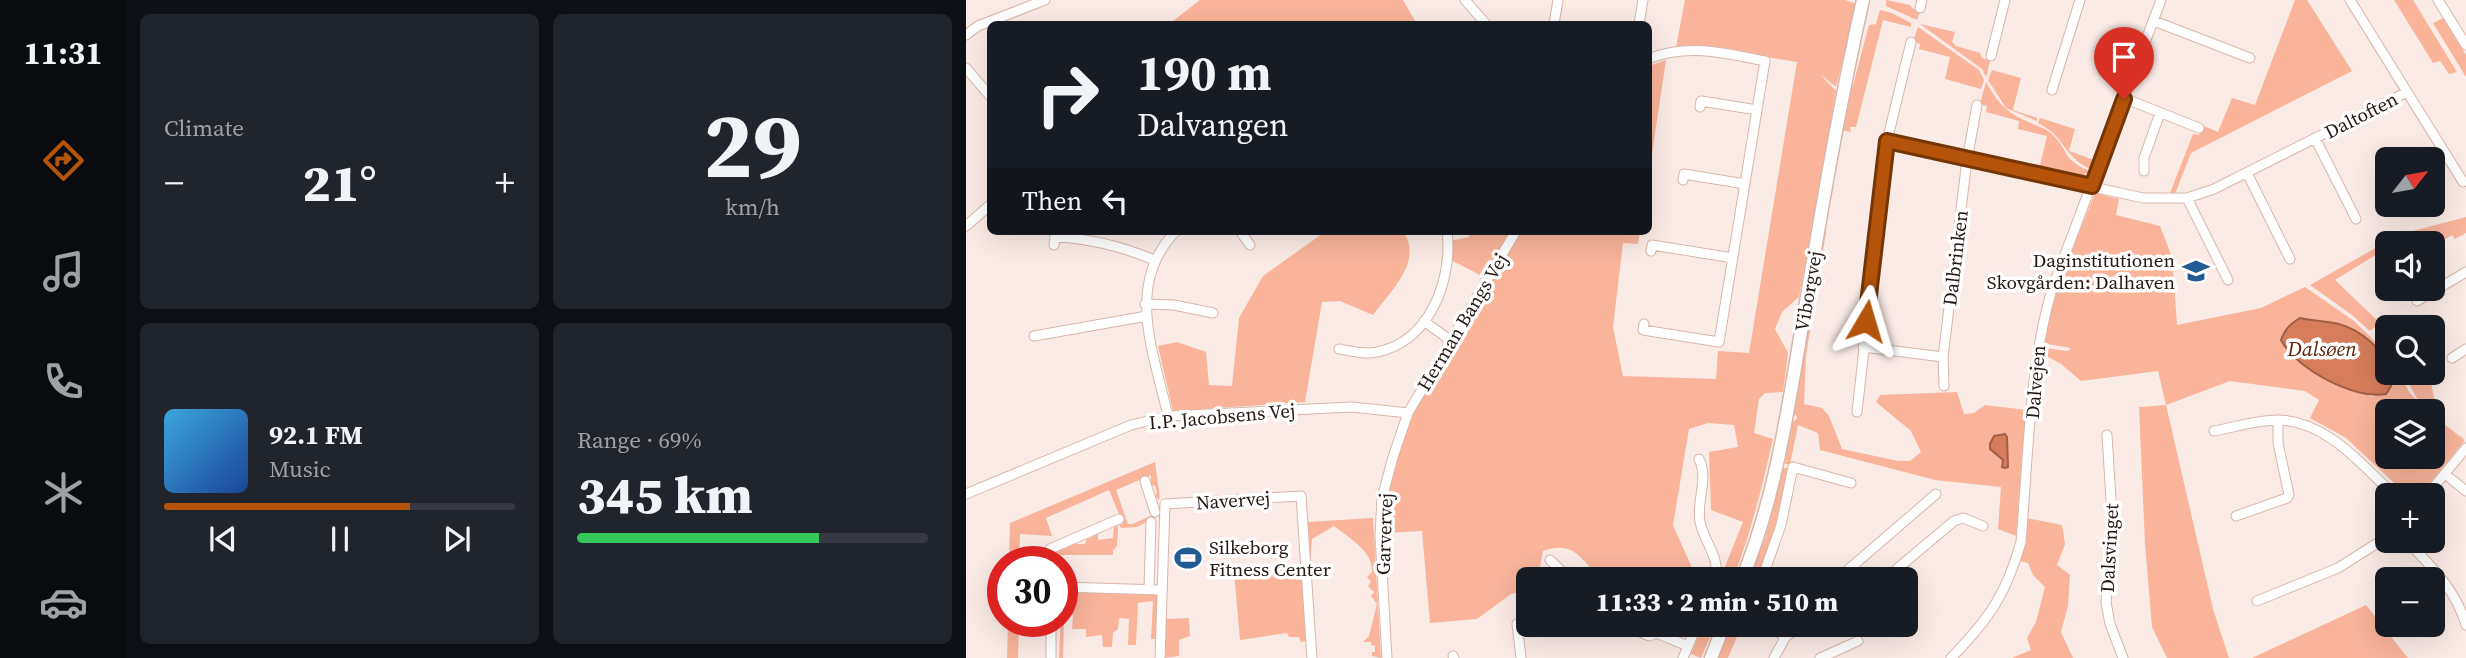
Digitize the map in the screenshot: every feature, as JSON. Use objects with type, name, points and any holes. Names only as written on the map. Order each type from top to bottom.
[{"type":"main road","name":"Viborgvej","points":[[1747,567],[1762,527],[1777,462],[1835,130],[1863,0]]},
{"type":"main road","points":[[1711,658],[1719,637]]},
{"type":"street","points":[[991,21],[1045,0]]},
{"type":"street","points":[[1465,0],[1483,21]]},
{"type":"street","points":[[1554,21],[1558,0]]},
{"type":"street","points":[[1640,21],[1643,0]]},
{"type":"street","points":[[1991,56],[2005,0]]},
{"type":"street","points":[[2052,90],[2080,0]]},
{"type":"street","name":"Dalvejen","points":[[1951,658],[1978,631],[1993,611],[2006,589],[2015,563],[2021,541],[2042,324],[2052,289],[2161,0]]},
{"type":"street","name":"Daltoften","points":[[2350,0],[2463,182]]},
{"type":"street","points":[[2438,0],[2466,45]]},
{"type":"street","points":[[2154,20],[2250,58]]},
{"type":"street","points":[[966,35],[987,23]]},
{"type":"street","points":[[1857,412],[1887,141],[1911,42]]},
{"type":"street","points":[[1644,324],[1643,330],[1719,342],[1765,61],[1696,50],[1677,51],[1652,58]]},
{"type":"street","points":[[968,73],[987,93]]},
{"type":"street","name":"Daltoften","points":[[1887,141],[2143,198],[2187,198],[2214,189],[2407,92]]},
{"type":"street","points":[[2124,99],[2199,128]]},
{"type":"street","points":[[1700,107],[1701,101],[1757,110]]},
{"type":"street","name":"Dalbrinken","points":[[1944,386],[1943,357],[1966,160],[1977,105]]},
{"type":"street","points":[[2144,171],[2144,158],[2160,113]]},
{"type":"street","name":"Daltoften","points":[[2315,138],[2356,219]]},
{"type":"street","points":[[2247,173],[2290,259]]},
{"type":"street","points":[[1683,180],[1684,174],[1745,184]]},
{"type":"street","points":[[2187,198],[2228,280]]},
{"type":"street","points":[[966,226],[987,208]]},
{"type":"street","points":[[1168,416],[1145,304],[1147,281],[1154,260],[1172,235]]},
{"type":"street","points":[[1243,235],[1250,245]]},
{"type":"street","points":[[1339,349],[1365,354],[1388,349],[1408,337],[1424,321],[1434,306],[1447,271],[1447,235]]},
{"type":"street","name":"Herman Bangs Vej","points":[[1408,413],[1514,235]]},
{"type":"street","points":[[1054,245],[1055,236],[1094,240],[1126,248],[1154,260]]},
{"type":"street","points":[[1651,251],[1653,245],[1733,258]]},
{"type":"street","points":[[2445,284],[2466,272]]},
{"type":"street","points":[[1145,304],[1174,305],[1213,313]]},
{"type":"street","points":[[1034,337],[1147,316]]},
{"type":"street","points":[[1424,321],[1451,341]]},
{"type":"street","points":[[1863,347],[1943,357]]},
{"type":"street","points":[[2452,358],[2466,349]]},
{"type":"street","name":"I.P. Jacobsens Vej","points":[[966,494],[1131,425],[1168,416],[1352,407],[1408,413]]},
{"type":"street","name":"Garvervej","points":[[1387,658],[1380,536],[1382,505],[1393,457],[1408,413]]},
{"type":"street","points":[[2236,516],[2290,495],[2278,443],[2278,420]]},
{"type":"street","points":[[2214,431],[2278,420],[2295,422],[2327,435],[2381,483]]},
{"type":"street","name":"Dalsvinget","points":[[2107,435],[2113,532],[2106,602],[2110,624],[2123,658]]},
{"type":"street","points":[[2437,483],[2466,448]]},
{"type":"street","points":[[1699,458],[1704,469],[1699,513],[1704,536],[1714,554],[1716,567]]},
{"type":"street","points":[[1766,567],[1781,525],[1793,467],[1851,483]]},
{"type":"street","points":[[2445,474],[2466,491]]},
{"type":"street","name":"Navervej","points":[[1145,481],[1154,508],[1165,504],[1301,496],[1311,658]]},
{"type":"street","points":[[1851,567],[1936,494]]},
{"type":"street","points":[[1160,658],[1165,504]]},
{"type":"street","points":[[1899,567],[1954,521],[1963,518],[1983,526]]},
{"type":"street","points":[[1057,546],[1119,519]]},
{"type":"street","points":[[1149,589],[1151,523]]},
{"type":"street","points":[[2257,601],[2338,568],[2375,545]]},
{"type":"street","points":[[2418,553],[2447,585],[2466,625]]},
{"type":"street","points":[[1550,560],[1557,567]]},
{"type":"street","points":[[1078,587],[1161,590]]},
{"type":"street","points":[[1051,637],[1051,658]]},
{"type":"street","points":[[1519,637],[1521,658]]},
{"type":"street","points":[[1664,637],[1688,646]]},
{"type":"street","points":[[1683,658],[1691,637]]},
{"type":"street","points":[[1777,657],[1786,637]]},
{"type":"street","points":[[1820,658],[1858,641]]},
{"type":"shaded area","points":[[1200,0],[1403,0],[1415,21],[1173,21]]},
{"type":"shaded area","points":[[1685,0],[1845,0],[1857,4],[1836,87],[1820,74],[1836,91],[1799,297],[1782,312],[1775,329],[1788,353],[1783,392],[1765,393],[1759,399],[1754,433],[1773,439],[1751,527],[1737,567],[1725,567],[1743,522],[1711,510],[1709,452],[1738,447],[1734,425],[1708,423],[1689,429],[1673,525],[1692,567],[1590,567],[1569,549],[1553,548],[1543,551],[1540,567],[1516,567],[1516,593],[1477,619],[1430,623],[1422,531],[1383,533],[1388,482],[1411,414],[1518,235],[1639,235],[1638,244],[1623,243],[1613,327],[1623,376],[1716,379],[1718,351],[1749,353],[1797,62],[1710,48],[1676,47]]},
{"type":"shaded area","points":[[1886,0],[1910,5],[1920,11],[1917,20],[1886,6]]},
{"type":"shaded area","points":[[2295,0],[2307,0],[2352,71],[2191,153],[2175,194],[2170,193],[2193,134],[2199,135],[2202,125],[2218,132],[2232,98],[2255,105]]},
{"type":"shaded area","points":[[2394,0],[2413,0],[2457,72],[2449,74],[2440,61],[2433,63]]},
{"type":"shaded area","points":[[1880,10],[1911,23],[1911,27],[1883,20],[1856,127],[1850,127],[1851,132],[1842,130],[1869,25],[1876,24]]},
{"type":"shaded area","points":[[2443,18],[2466,55],[2466,77],[2433,23]]},
{"type":"shaded area","points":[[1920,24],[1955,32],[1952,42],[1956,46],[1980,53],[1982,58],[1990,61],[1986,77],[1982,69]]},
{"type":"shaded area","points":[[1918,27],[1979,70],[1984,80],[1981,89],[1945,79],[1950,57],[1919,49],[1920,44],[1913,42]]},
{"type":"shaded area","points":[[1666,60],[1652,154],[1652,65]]},
{"type":"shaded area","points":[[1992,70],[2021,78],[2013,110],[2037,118],[2037,121],[2006,108],[1988,80]]},
{"type":"shaded area","points":[[1986,82],[2005,108],[2050,132],[2070,159],[2090,171],[2079,178],[2039,170],[2047,136],[2018,129],[2019,121],[1986,112],[1987,106],[1980,104]]},
{"type":"shaded area","points":[[2040,118],[2075,129],[2069,151],[2094,160],[2090,169],[2074,158],[2054,134],[2038,123]]},
{"type":"shaded area","points":[[2095,193],[2119,199],[2116,215],[2160,226],[2172,257],[2177,325],[2261,308],[2305,287],[2354,321],[2375,341],[2375,354],[2312,321],[2300,318],[2354,389],[2372,397],[2384,385],[2406,385],[2415,399],[2375,399],[2375,465],[2346,438],[2310,418],[2319,400],[2305,391],[2230,381],[2166,405],[2158,371],[2081,381],[2061,364],[2041,353],[2044,348],[2068,351],[2071,348],[2041,343],[2050,305]]},
{"type":"shaded area","points":[[2466,217],[2466,233],[2455,239],[2452,235],[2445,239],[2445,231],[2413,231]]},
{"type":"shaded area","points":[[1823,231],[1826,232],[1806,356],[1804,404],[1822,408],[1829,416],[1842,449],[1898,461],[1910,461],[1921,452],[1911,431],[1876,402],[1880,395],[1957,392],[1964,414],[1974,413],[1985,405],[2026,410],[2016,536],[1998,529],[2001,487],[1935,480],[1820,450],[1818,433],[1798,425],[1790,464],[1785,464],[1792,422],[1797,419],[1796,415],[1793,416]]},
{"type":"shaded area","points":[[1320,235],[1405,235],[1408,242],[1410,254],[1402,276],[1373,315],[1340,301],[1322,302],[1305,402],[1173,411],[1158,346],[1177,342],[1206,352],[1209,385],[1232,386],[1239,318],[1263,276]]},
{"type":"shaded area","points":[[1510,235],[1484,277],[1451,260],[1450,241],[1468,237]]},
{"type":"shaded area","points":[[2375,248],[2375,255],[2335,280],[2375,318],[2375,327],[2370,331],[2310,285]]},
{"type":"shaded area","points":[[2410,385],[2431,385],[2434,399],[2416,397]]},
{"type":"shaded area","points":[[2166,405],[2213,609],[2229,658],[2167,658],[2152,627],[2139,407]]},
{"type":"shaded area","points":[[2445,425],[2465,440],[2445,464]]},
{"type":"shaded area","points":[[1155,462],[1160,498],[1158,500],[1155,486],[1151,485],[1151,475],[1116,490],[1128,524],[1154,514],[1154,518],[1137,527],[1121,528],[1119,525],[1123,524],[1109,490],[1046,518],[1052,536],[1020,534],[1020,546],[1009,546],[1010,523]]},
{"type":"shaded area","points":[[1783,468],[1788,468],[1776,527],[1763,567],[1754,567],[1766,535]]},
{"type":"shaded area","points":[[2379,469],[2441,469],[2430,483],[2394,483]]},
{"type":"shaded area","points":[[1373,518],[1381,658],[1372,656],[1375,646],[1371,645],[1371,642],[1363,642],[1369,636],[1377,604],[1371,596],[1374,592],[1368,586],[1371,582],[1367,577],[1372,572],[1369,558],[1364,551],[1334,526],[1312,539],[1310,560],[1308,522]]},
{"type":"shaded area","points":[[2027,518],[2062,525],[2065,544],[2057,565],[2070,575],[2068,606],[2061,632],[2073,658],[2012,658],[2031,650],[2027,638],[2036,622],[2045,587],[2033,575],[2028,563],[2020,561]]},
{"type":"shaded area","points":[[1117,526],[1118,529],[1117,546],[1113,555],[1078,555],[1078,546],[1070,546],[1085,544],[1086,540],[1098,534],[1098,540],[1113,538],[1114,527]]},
{"type":"shaded area","points":[[1301,567],[1307,641],[1301,642],[1299,637],[1289,637],[1287,633],[1240,640],[1234,572]]},
{"type":"shaded area","points":[[1078,591],[1154,593],[1158,596],[1157,639],[1151,639],[1153,601],[1138,603],[1136,645],[1128,645],[1129,619],[1119,618],[1118,629],[1113,633],[1112,647],[1103,647],[1102,635],[1086,637],[1086,629],[1078,629]]},
{"type":"shaded area","points":[[2366,605],[2375,616],[2375,637],[2391,637],[2408,658],[2252,658]]},
{"type":"shaded area","points":[[1165,614],[1167,619],[1189,618],[1190,636],[1179,640],[1179,656],[1164,658]]},
{"type":"shaded area","points":[[1008,637],[1019,637],[1018,658],[1007,658]]},
{"type":"shaded area","points":[[1060,637],[1064,637],[1063,658],[1059,658]]},
{"type":"shaded area","points":[[1698,637],[1710,637],[1701,658],[1691,654]]},
{"type":"shaded area","points":[[1727,637],[1737,637],[1728,658],[1718,658]]},
{"type":"water","name":"Dalsøen","points":[[2300,318],[2339,324],[2371,342],[2375,347],[2375,385],[2391,385],[2386,394],[2373,395],[2343,387],[2299,362],[2281,340],[2293,322]]},
{"type":"water","points":[[2005,434],[2008,467],[2005,468],[2002,467],[2003,460],[1990,449],[1990,444],[1994,436]]},
{"type":"place","name":"Daginstitutionen Skovgården: Dalhaven","points":[[2196,271]]},
{"type":"place","name":"Silkeborg Fitness Center","points":[[1188,558]]},
{"type":"route","points":[[1866,321],[1887,141],[2092,186],[2124,99]]}]
